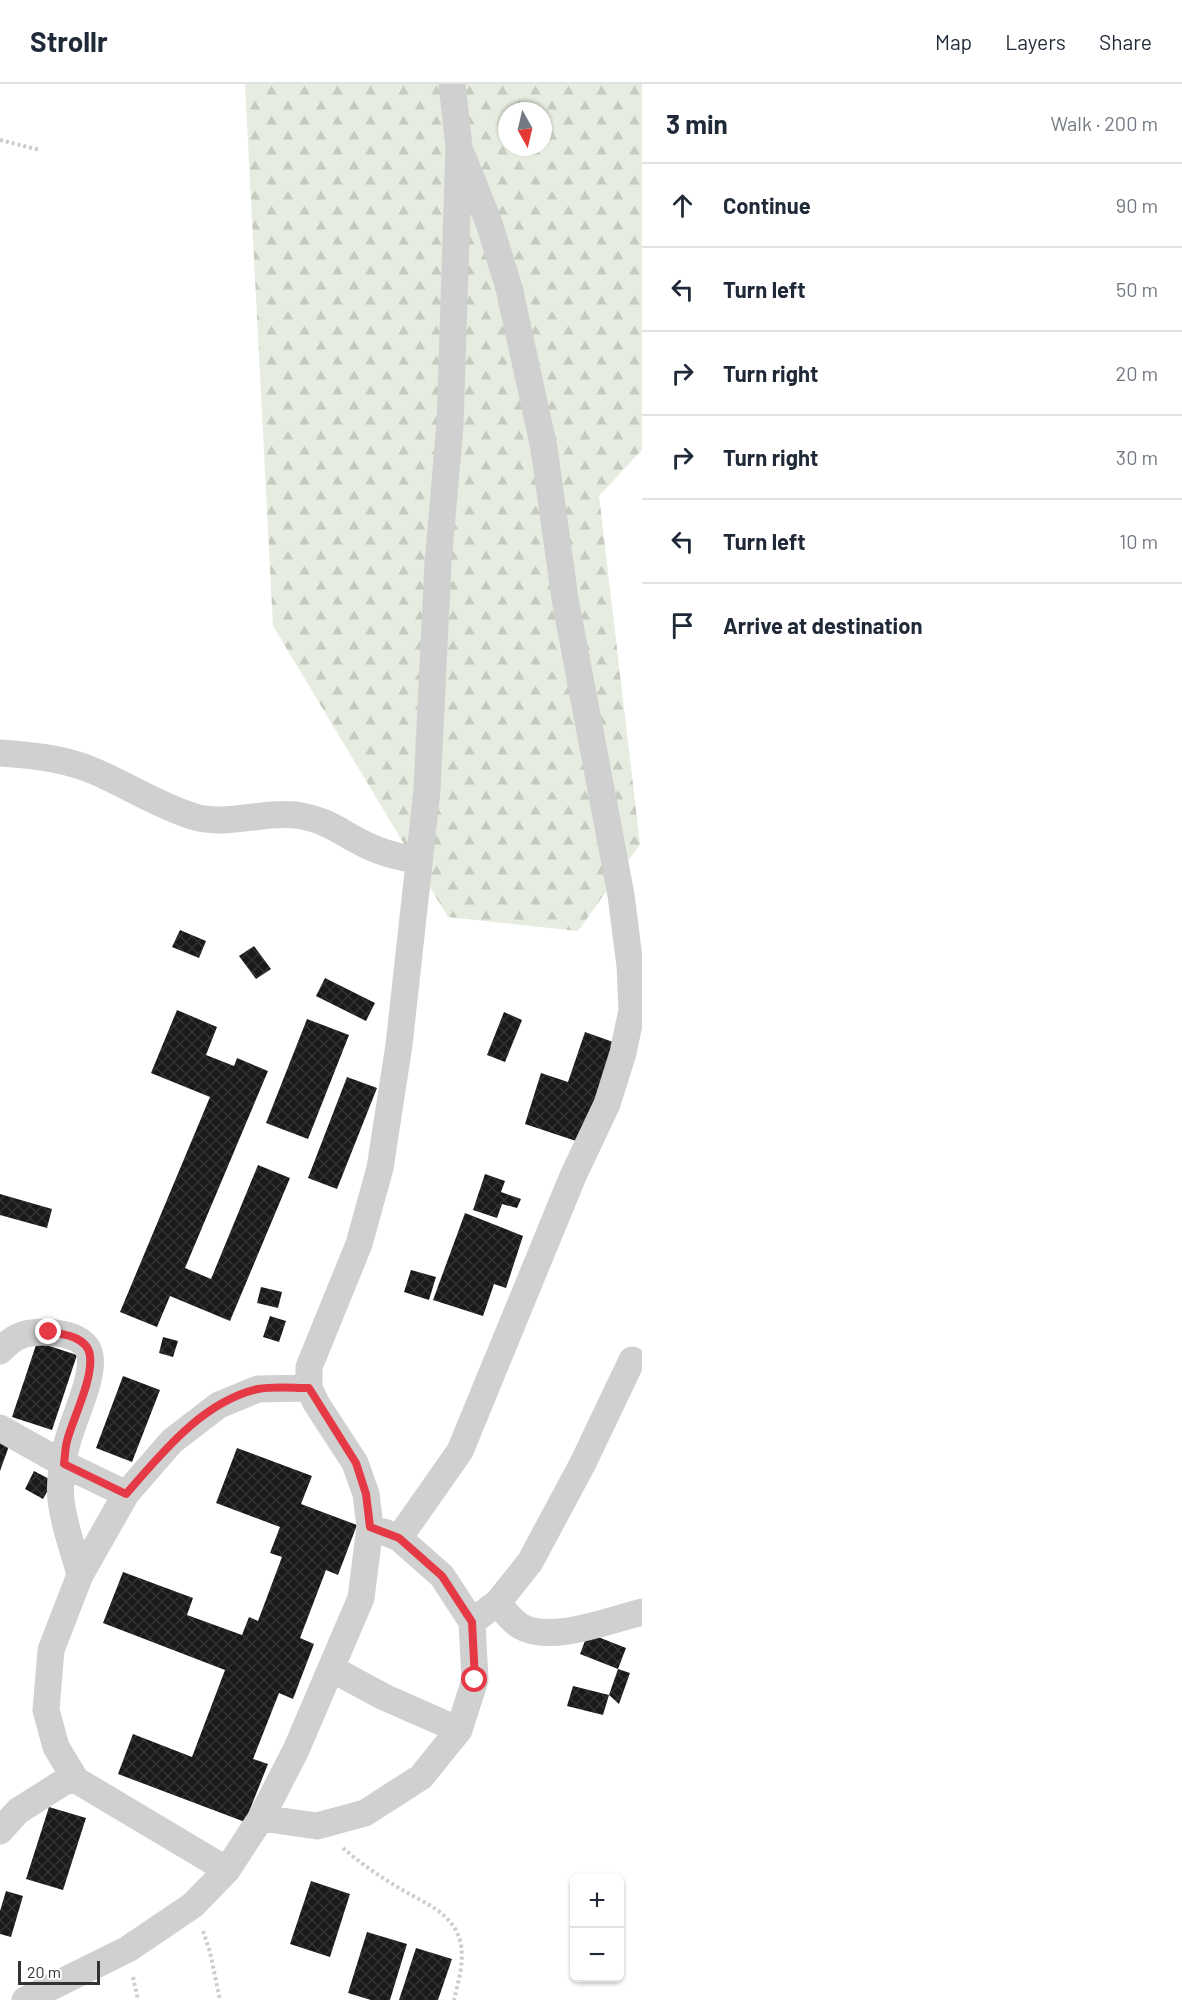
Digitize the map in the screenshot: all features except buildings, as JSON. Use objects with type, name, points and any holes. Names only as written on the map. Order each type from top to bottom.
[{"type":"street","points":[[25,2000],[128,1949],[193,1905],[227,1870],[261,1818],[332,1669],[361,1598],[370,1527],[366,1494],[356,1463],[309,1388],[309,1367],[359,1244],[380,1168],[399,1046],[427,790],[438,563],[450,425],[459,146],[452,84]]},
{"type":"street","points":[[399,1538],[460,1450],[573,1176],[607,1104],[623,1053],[632,1010],[630,966],[621,895],[565,599],[544,448],[509,288],[489,223],[459,146]]},
{"type":"street","points":[[0,753],[59,760],[87,768],[160,804],[195,818],[224,819],[267,814],[295,815],[326,821],[386,854],[418,861]]},
{"type":"street","points":[[0,1351],[11,1340],[24,1334],[49,1332],[69,1334],[85,1346],[90,1356],[85,1389],[67,1442],[60,1498],[80,1575]]},
{"type":"street","points":[[472,1622],[498,1602],[530,1562],[559,1509],[632,1360]]},
{"type":"street","points":[[227,1870],[182,1841],[120,1809],[73,1776],[56,1747],[46,1710],[51,1650],[80,1575],[126,1494],[172,1441],[219,1405],[258,1389],[309,1388]]},
{"type":"street","points":[[0,1428],[64,1464],[126,1494]]},
{"type":"street","points":[[261,1818],[317,1826],[365,1813],[421,1777],[459,1730],[475,1680],[472,1622],[442,1576],[399,1538],[370,1527]]},
{"type":"street","points":[[498,1602],[520,1626],[541,1633],[562,1632],[642,1612]]},
{"type":"street","points":[[332,1669],[384,1696],[459,1730]]},
{"type":"street","points":[[0,1832],[18,1810],[73,1776]]},
{"type":"path","points":[[0,140],[40,150]]},
{"type":"path","points":[[317,1826],[359,1863],[438,1909],[455,1927],[461,1946],[461,1967],[454,2000]]},
{"type":"path","points":[[193,1905],[210,1952],[220,2000]]},
{"type":"green space","points":[[245,84],[642,84],[642,450],[599,496],[640,844],[578,931],[448,917],[273,626]]},
{"type":"route","points":[[49,1332],[69,1334],[85,1346],[90,1356],[85,1389],[67,1442],[64,1464],[126,1494],[172,1441],[219,1405],[258,1389],[309,1388],[316,1403],[356,1463],[366,1494],[370,1527],[399,1538],[442,1576],[472,1622],[475,1680]]}]
